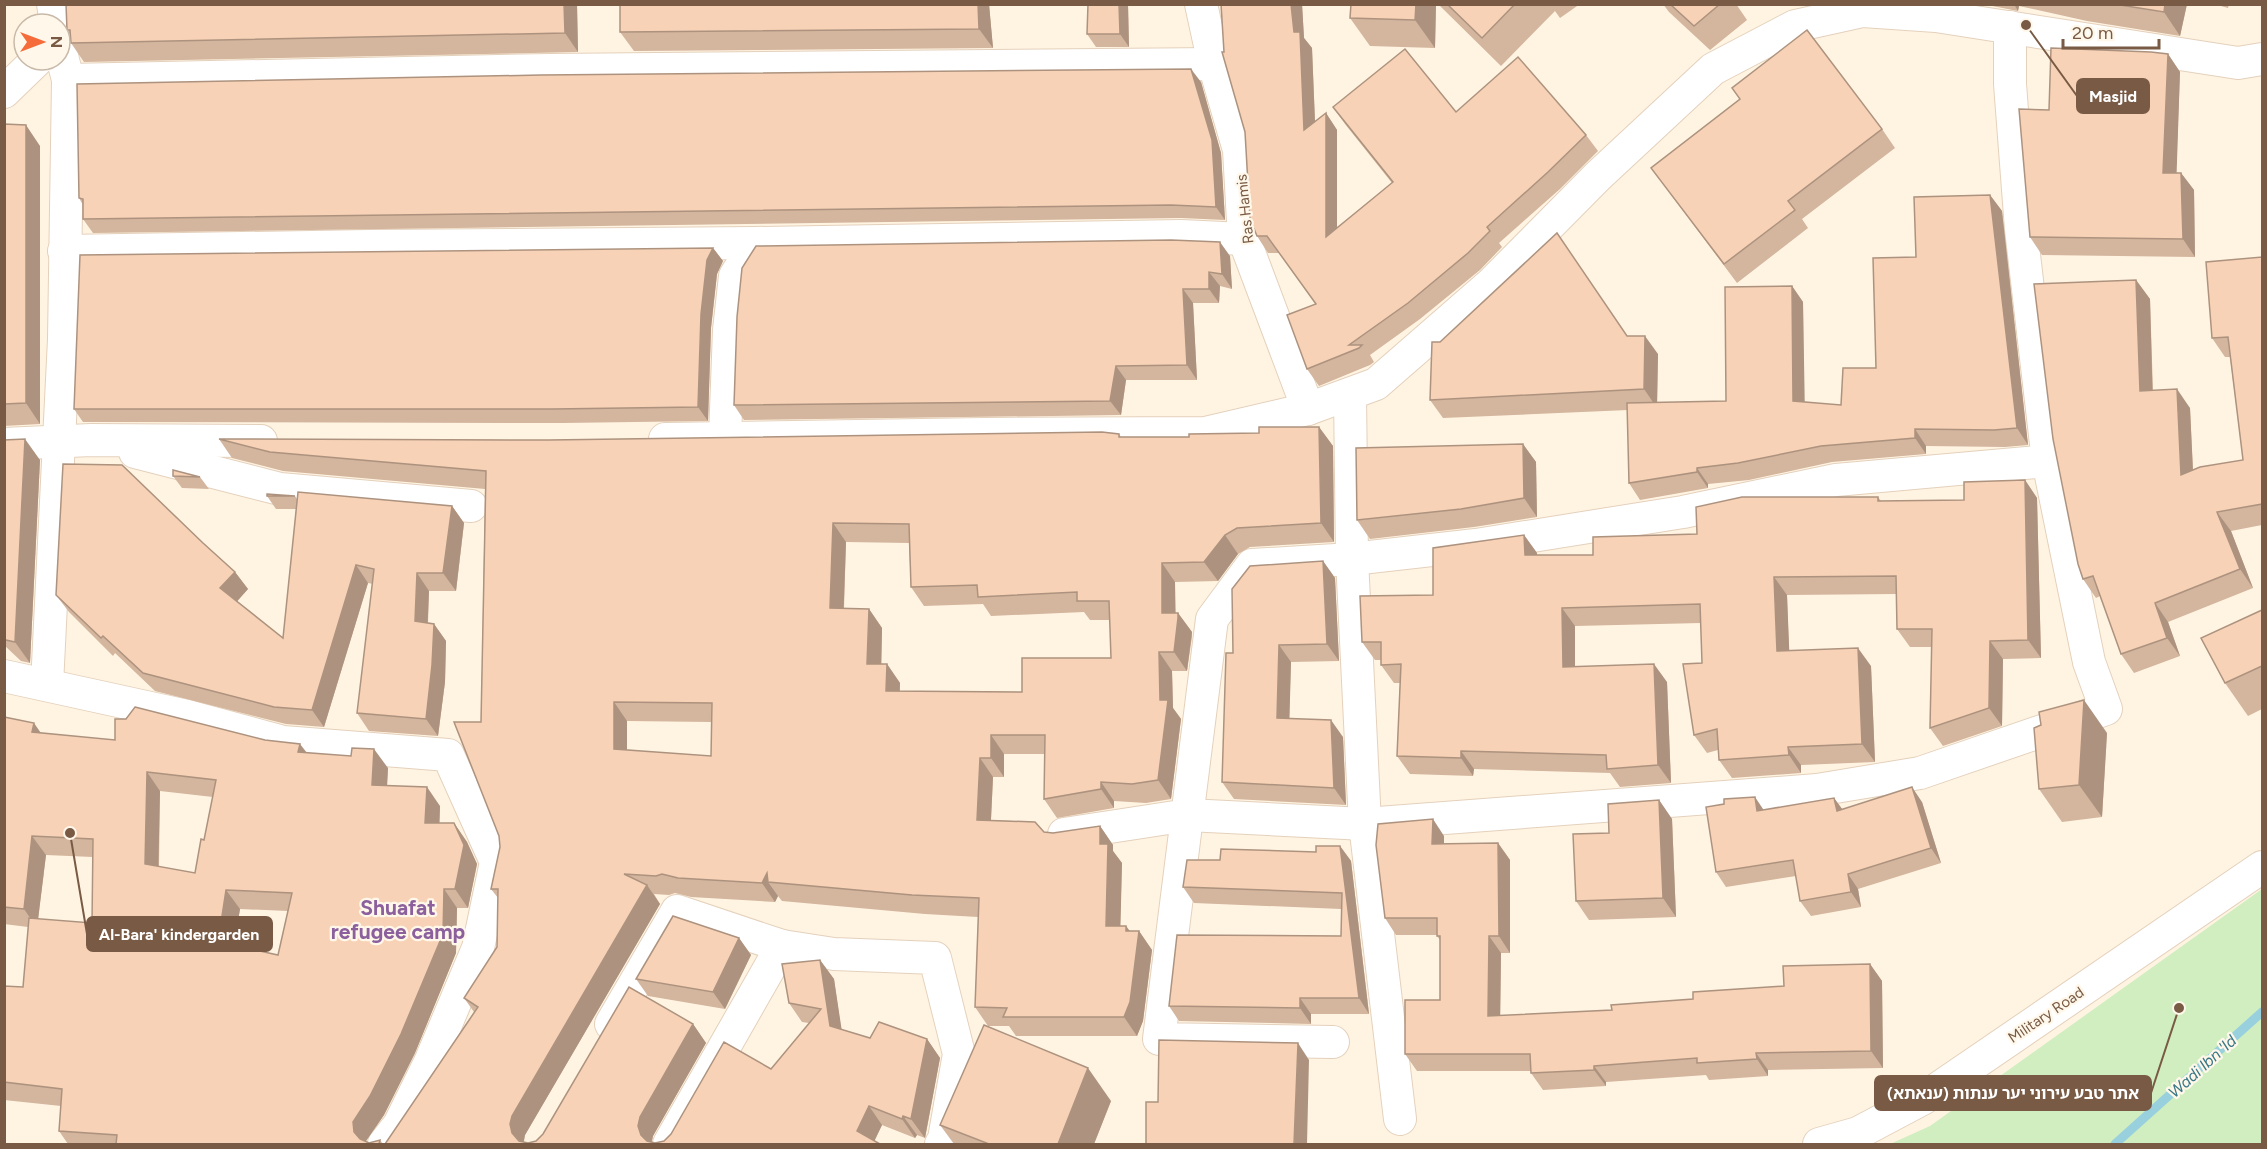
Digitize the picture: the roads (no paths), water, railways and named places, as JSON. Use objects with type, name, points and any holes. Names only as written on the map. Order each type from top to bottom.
[{"type":"street","name":"Ras Hamis","points":[[1201,4],[1214,64],[1239,150],[1244,239],[1308,409]]},
{"type":"street","points":[[632,440],[725,437],[1205,433],[1308,409],[1376,384],[1492,283],[1598,176],[1713,69],[1795,26],[1863,11],[1935,16],[2238,63],[2262,59]]},
{"type":"street","points":[[1064,834],[1188,815],[1365,824],[1817,790],[1920,773],[2106,709],[2089,662],[2048,461],[2021,229],[2010,84],[2010,27]]},
{"type":"street","points":[[68,80],[538,70],[1214,64]]},
{"type":"street","points":[[4,92],[25,72]]},
{"type":"street","points":[[47,685],[64,339],[68,80],[66,72]]},
{"type":"street","points":[[64,251],[1181,236],[1244,239]]},
{"type":"street","points":[[725,437],[729,330],[735,276],[756,243]]},
{"type":"street","points":[[1350,394],[1352,559],[1365,824],[1400,1119]]},
{"type":"street","points":[[91,440],[280,489],[471,506]]},
{"type":"street","points":[[4,444],[91,440],[291,441]]},
{"type":"street","points":[[1333,1042],[1159,1039],[1212,619],[1252,565],[1352,559],[1476,545],[1683,512],[1836,480],[2048,461]]},
{"type":"street","points":[[4,676],[187,716],[283,742],[447,755],[496,862],[478,948],[431,1060],[399,1125],[384,1144]]},
{"type":"street","name":"Military Road","points":[[1819,1144],[1858,1133],[1924,1098],[2262,867]]},
{"type":"street","points":[[596,1051],[677,911],[782,946],[834,954],[935,958],[959,1054],[944,1139],[941,1144]]},
{"type":"street","points":[[669,1144],[782,946]]},
{"type":"waterway","name":"Wadi Ibn 'Id","points":[[2115,1144],[2262,1012]]},
{"type":"place","name":"Masjid","points":[[2026,25]]},
{"type":"place","name":"Al-Bara' kindergarden","points":[[70,833]]},
{"type":"place","name":"אתר טבע עירוני יער ענתות (ענאתא)","points":[[2179,1008]]},
{"type":"district","name":"Shuafat refugee camp","points":[[398,920]]}]
